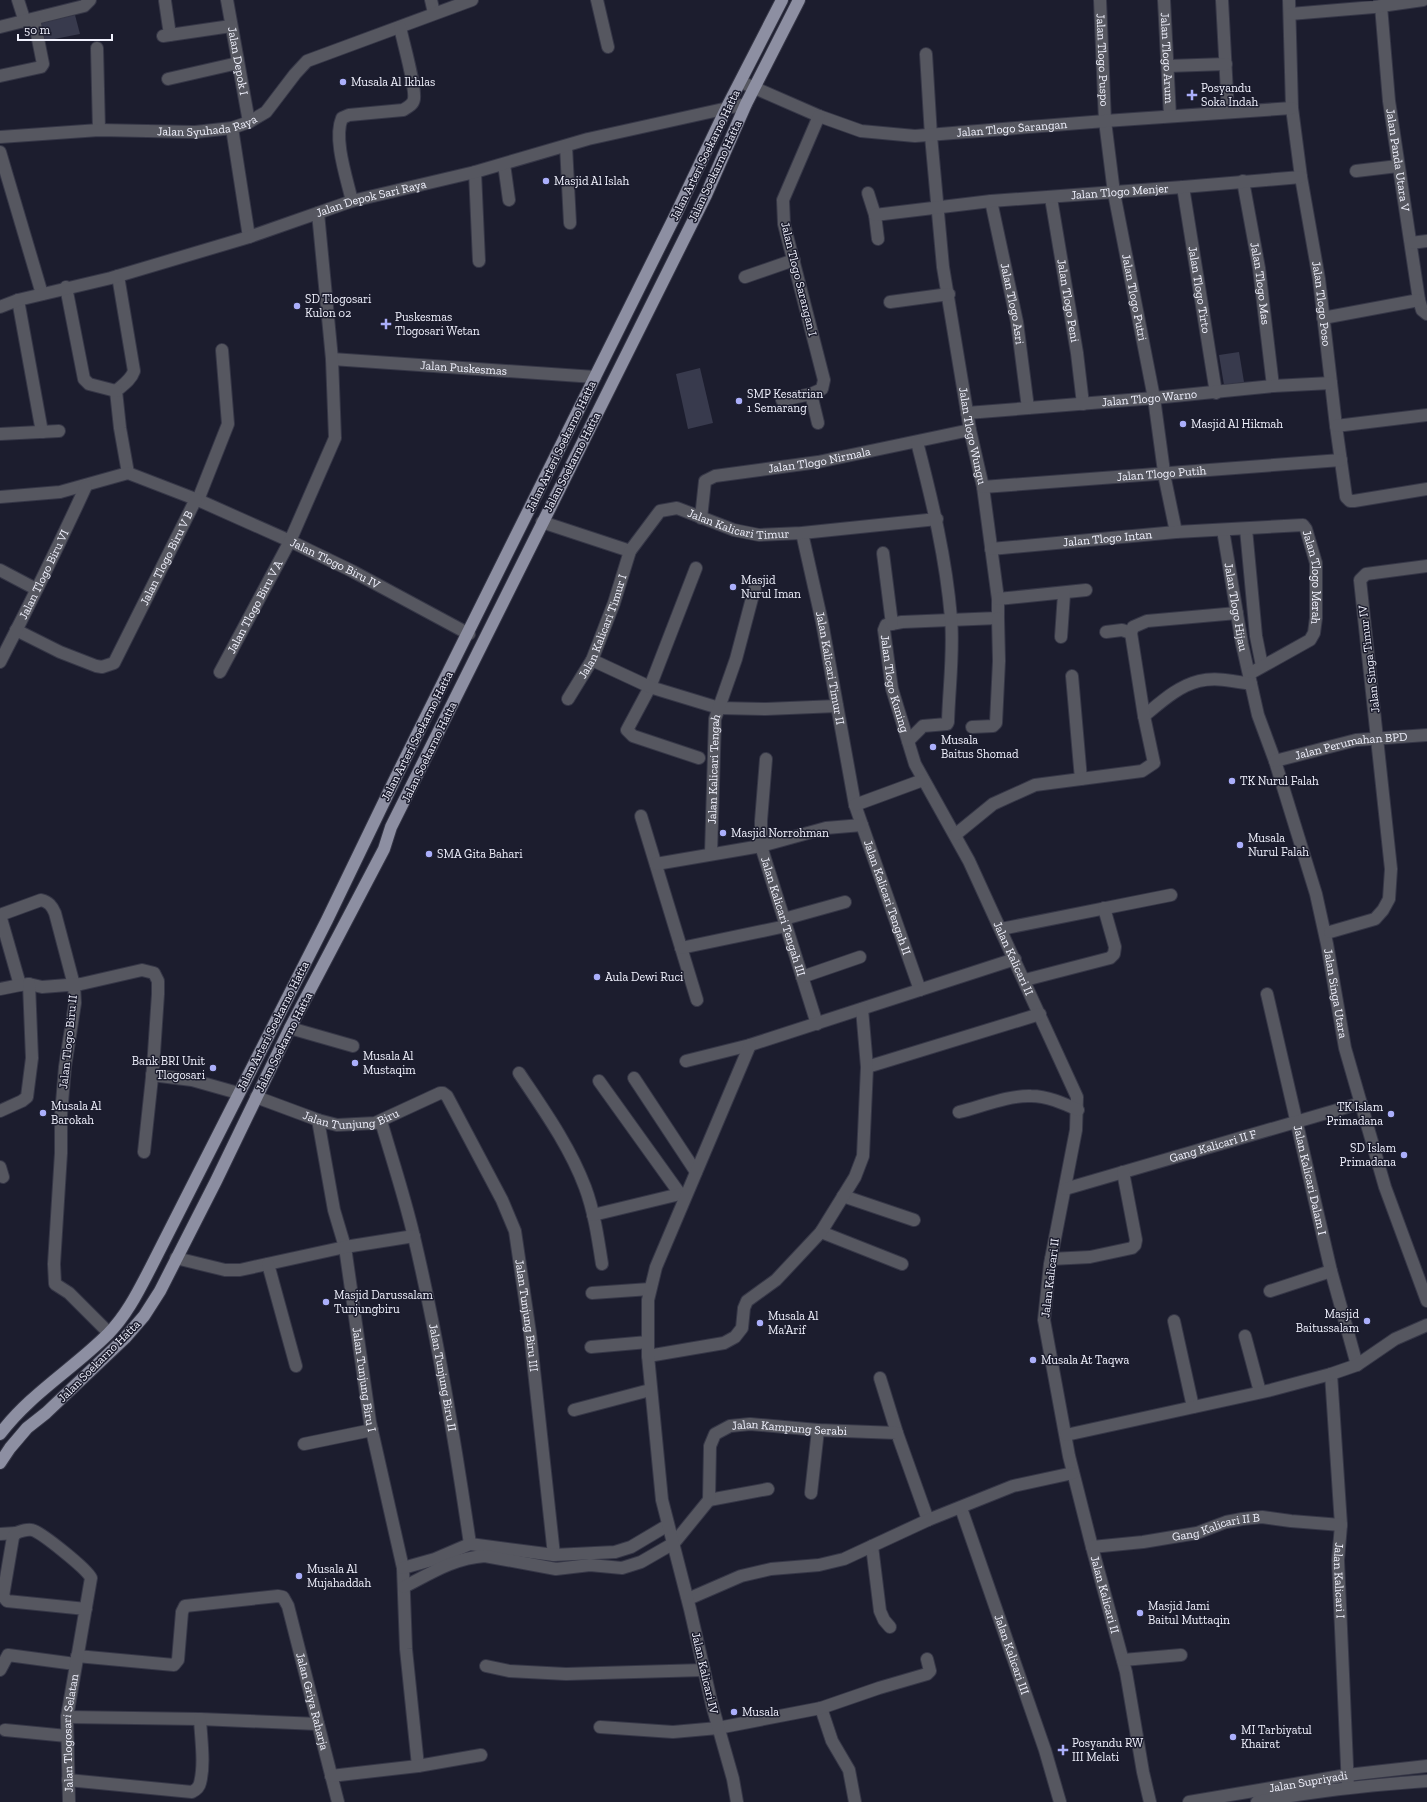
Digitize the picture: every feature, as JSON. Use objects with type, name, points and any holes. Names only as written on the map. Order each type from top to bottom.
[{"type":"main road","name":"Jalan Arteri Soekarno Hatta","points":[[0,1434],[37,1394],[109,1333],[133,1299],[151,1267],[327,920],[397,775],[469,634],[726,109],[782,0]]},
{"type":"main road","name":"Jalan Soekarno Hatta","points":[[0,1463],[10,1448],[27,1428],[46,1413],[125,1338],[144,1316],[160,1291],[216,1181],[290,1028],[384,849],[391,827],[706,195],[746,104],[756,88],[799,0]]},
{"type":"main road","points":[[527,516],[542,522]]},
{"type":"main road","points":[[327,920],[342,929]]},
{"type":"street","points":[[0,76],[41,67],[43,64],[29,20],[18,0]]},
{"type":"street","points":[[0,28],[84,6],[90,0]]},
{"type":"street","name":"Jalan Depok I","points":[[227,0],[249,122]]},
{"type":"street","points":[[431,0],[434,14]]},
{"type":"street","name":"Jalan Syuhada Raya","points":[[0,137],[99,130],[195,132],[232,128],[249,122],[266,112],[294,74],[307,61],[472,0]]},
{"type":"street","points":[[597,0],[608,47]]},
{"type":"street","name":"Jalan Tlogo Puspo","points":[[1100,0],[1105,120]]},
{"type":"street","name":"Jalan Tlogo Arum","points":[[1164,0],[1170,116]]},
{"type":"street","points":[[1222,0],[1228,112]]},
{"type":"street","name":"Jalan Tlogo Poso","points":[[1289,0],[1292,108],[1301,177],[1319,279],[1336,426],[1348,500],[1354,502],[1427,489]]},
{"type":"street","points":[[1290,14],[1381,6],[1423,0]]},
{"type":"street","points":[[165,1],[167,35],[231,26]]},
{"type":"street","name":"Jalan Panda Utara V","points":[[1381,6],[1389,101],[1398,166],[1423,309]]},
{"type":"street","points":[[352,201],[338,137],[339,124],[342,118],[349,114],[403,110],[411,106],[414,99],[413,87],[400,27]]},
{"type":"street","points":[[97,48],[99,130]]},
{"type":"street","name":"Jalan Tlogo Wungu","points":[[926,54],[931,136],[943,267],[949,294],[970,430],[983,487],[998,598],[999,661],[996,723],[991,726],[972,727]]},
{"type":"street","points":[[168,79],[238,63]]},
{"type":"street","points":[[1168,66],[1226,64]]},
{"type":"street","name":"Jalan Tlogo Sarangan","points":[[741,82],[819,116],[861,131],[914,136],[931,136],[1105,120],[1292,108]]},
{"type":"street","name":"Jalan Depok Sari Raya","points":[[0,307],[18,300],[66,287],[118,276],[249,237],[352,201],[475,172],[588,139],[746,104]]},
{"type":"street","name":"Jalan Tlogo Sarangan I","points":[[811,394],[822,389],[824,380],[784,224],[783,200],[819,116]]},
{"type":"street","name":"Jalan Tlogo Putri","points":[[1105,120],[1114,193],[1154,398],[1165,473],[1176,532]]},
{"type":"street","points":[[232,128],[249,237]]},
{"type":"street","points":[[566,146],[570,223]]},
{"type":"street","points":[[0,152],[42,294]]},
{"type":"street","points":[[504,164],[509,200]]},
{"type":"street","points":[[1356,171],[1398,166]]},
{"type":"street","points":[[475,172],[479,261]]},
{"type":"street","name":"Jalan Tlogo Menjer","points":[[938,207],[991,201],[1051,198],[1301,177]]},
{"type":"street","name":"Jalan Tlogo Mas","points":[[1243,181],[1259,268],[1273,386]]},
{"type":"street","name":"Jalan Tlogo Tirto","points":[[1183,187],[1216,393]]},
{"type":"street","points":[[868,193],[876,215],[878,239]]},
{"type":"street","name":"Jalan Tlogo Peni","points":[[1051,198],[1077,353],[1083,404]]},
{"type":"street","name":"Jalan Tlogo Asri","points":[[991,201],[1017,322],[1028,408]]},
{"type":"street","points":[[876,215],[938,207]]},
{"type":"street","points":[[290,541],[335,438],[332,359],[318,213]]},
{"type":"street","points":[[1411,244],[1427,241]]},
{"type":"street","points":[[745,277],[794,260]]},
{"type":"street","points":[[116,391],[124,385],[132,376],[134,371],[118,276]]},
{"type":"street","points":[[66,287],[84,379],[88,384],[116,391]]},
{"type":"street","points":[[890,302],[949,294]]},
{"type":"street","points":[[18,300],[42,432]]},
{"type":"street","points":[[1323,318],[1423,309]]},
{"type":"street","points":[[197,499],[228,424],[222,350]]},
{"type":"street","name":"Jalan Puskesmas","points":[[332,359],[595,377]]},
{"type":"street","name":"Jalan Tlogo Warno","points":[[967,413],[1216,393],[1273,386],[1331,383]]},
{"type":"street","points":[[0,497],[60,492],[86,486],[128,473],[120,428],[116,391]]},
{"type":"street","points":[[782,400],[811,394],[818,423]]},
{"type":"street","points":[[1336,426],[1427,415]]},
{"type":"street","name":"Jalan Tlogo Nirmala","points":[[701,518],[705,481],[715,476],[818,462],[970,430]]},
{"type":"street","points":[[0,434],[59,431]]},
{"type":"street","points":[[908,740],[923,726],[946,724],[948,722],[951,620],[946,570],[937,519],[917,442]]},
{"type":"street","name":"Jalan Tlogo Putih","points":[[983,487],[1341,460]]},
{"type":"street","name":"Jalan Tlogo Biru IV","points":[[128,473],[197,499],[290,541],[352,571],[469,634]]},
{"type":"street","name":"Jalan Tlogo Biru VI","points":[[0,662],[36,588],[56,554],[86,486]]},
{"type":"street","name":"Jalan Tlogo Biru V B","points":[[16,630],[60,652],[102,668],[114,663],[197,499]]},
{"type":"street","name":"Jalan Kalicari Timur","points":[[630,551],[660,511],[677,508],[734,530],[759,535],[802,533],[937,519]]},
{"type":"street","points":[[542,522],[630,551]]},
{"type":"street","name":"Jalan Tlogo Merah","points":[[1224,530],[1303,524],[1306,529],[1316,563],[1316,618],[1314,633],[1310,640],[1262,666],[1250,679]]},
{"type":"street","points":[[1246,529],[1256,636],[1262,666]]},
{"type":"street","name":"Jalan Tlogo Intan","points":[[991,549],[1176,532],[1224,530]]},
{"type":"street","name":"Jalan Tlogo Hijau","points":[[1224,530],[1237,613],[1250,679]]},
{"type":"street","name":"Jalan Kalicari Timur II","points":[[802,533],[822,622],[855,805]]},
{"type":"street","name":"Jalan Tlogo Biru V A","points":[[220,672],[290,541]]},
{"type":"street","name":"Jalan Kalicari Timur I","points":[[568,699],[592,660],[614,603],[630,551]]},
{"type":"street","points":[[882,553],[892,624]]},
{"type":"street","name":"Jalan Singa Timur IV","points":[[1330,932],[1375,919],[1383,910],[1389,899],[1391,869],[1360,580],[1366,574],[1427,566]]},
{"type":"street","points":[[696,568],[650,687],[627,730],[629,734],[633,736],[699,758]]},
{"type":"street","points":[[0,570],[36,588]]},
{"type":"street","name":"Jalan Kalicari Tengah","points":[[711,854],[715,719],[736,659],[755,587]]},
{"type":"street","points":[[998,598],[1064,594],[1086,590]]},
{"type":"street","points":[[1061,637],[1064,594]]},
{"type":"street","points":[[955,835],[993,804],[1035,785],[1142,770],[1154,763],[1144,716],[1131,633],[1134,627],[1147,621],[1237,613]]},
{"type":"street","points":[[951,620],[998,618]]},
{"type":"street","name":"Jalan Tlogo Kuning","points":[[923,780],[915,764],[892,689],[884,630],[886,625],[892,624],[951,620]]},
{"type":"street","points":[[1106,632],[1122,630],[1131,633]]},
{"type":"street","points":[[592,660],[650,687],[719,708],[766,709],[837,706]]},
{"type":"street","points":[[1072,676],[1081,779]]},
{"type":"street","points":[[1144,716],[1176,692],[1198,682],[1250,679]]},
{"type":"street","name":"Jalan Singa Utara","points":[[1250,679],[1258,715],[1275,761],[1316,894],[1327,944],[1345,1048],[1385,1187],[1427,1300]]},
{"type":"street","name":"Jalan Perumahan BPD","points":[[1275,761],[1356,740],[1427,735]]},
{"type":"street","name":"Jalan Kalicari Tengah III","points":[[766,759],[761,821],[761,846],[817,1024]]},
{"type":"street","points":[[855,805],[923,780]]},
{"type":"street","name":"Jalan Kalicari II","points":[[923,780],[969,861],[1075,1093],[1078,1110],[1076,1130],[1051,1259],[1044,1320],[1073,1473],[1123,1660],[1150,1802]]},
{"type":"street","name":"Jalan Kalicari Tengah II","points":[[855,805],[920,990]]},
{"type":"street","points":[[641,816],[697,1000]]},
{"type":"street","points":[[656,864],[761,846],[826,828],[862,825]]},
{"type":"street","points":[[1001,929],[1171,895]]},
{"type":"street","name":"Jalan Tlogo Biru II","points":[[0,915],[41,900],[48,902],[52,906],[55,913],[74,985],[75,1003],[65,1067],[61,1115],[61,1153],[54,1274],[56,1284],[69,1293],[109,1333]]},
{"type":"street","points":[[681,948],[785,922],[845,902]]},
{"type":"street","points":[[1024,980],[1110,958],[1114,954],[1115,947],[1104,908]]},
{"type":"street","points":[[0,915],[24,984],[32,1058],[27,1096],[22,1102],[0,1111]]},
{"type":"street","points":[[802,977],[860,957]]},
{"type":"street","points":[[686,1061],[750,1045],[1015,959]]},
{"type":"street","points":[[0,989],[24,984],[42,987],[74,985],[142,970],[154,973],[158,981],[158,994],[144,1152]]},
{"type":"street","name":"Jalan Kalicari Dalam I","points":[[1266,994],[1331,1271],[1357,1365]]},
{"type":"street","points":[[648,1356],[724,1343],[735,1337],[742,1328],[744,1308],[747,1301],[776,1280],[821,1232],[855,1177],[863,1156],[867,1067],[862,1009]]},
{"type":"street","points":[[867,1067],[1040,1014]]},
{"type":"street","points":[[290,1028],[353,1046]]},
{"type":"street","name":"Jalan Kalicari IV","points":[[737,1802],[733,1779],[718,1728],[688,1599],[662,1500],[650,1390],[648,1356],[648,1300],[656,1267],[682,1196],[696,1172],[750,1045]]},
{"type":"street","points":[[519,1073],[571,1156],[585,1187],[593,1215],[602,1264]]},
{"type":"street","points":[[152,1075],[192,1080],[238,1094]]},
{"type":"street","points":[[634,1078],[696,1172]]},
{"type":"street","points":[[593,1215],[682,1196],[599,1081]]},
{"type":"street","name":"Jalan Tunjung Biru","points":[[256,1098],[318,1120],[337,1125],[375,1123],[443,1093]]},
{"type":"street","name":"Jalan Tunjung Biru III","points":[[443,1093],[447,1096],[484,1165],[516,1231],[530,1334],[554,1555]]},
{"type":"street","points":[[959,1112],[1004,1100],[1030,1096],[1060,1102],[1078,1110]]},
{"type":"street","name":"Gang Kalicari II F","points":[[1065,1189],[1361,1103]]},
{"type":"street","name":"Jalan Tunjung Biru I","points":[[318,1120],[334,1210],[346,1247],[372,1430],[403,1568],[406,1649],[418,1766]]},
{"type":"street","name":"Jalan Tunjung Biru II","points":[[381,1121],[414,1236],[438,1348],[454,1438],[470,1544]]},
{"type":"street","points":[[1051,1259],[1090,1257],[1132,1248],[1135,1245],[1136,1240],[1123,1172]]},
{"type":"street","points":[[843,1196],[914,1220]]},
{"type":"street","points":[[821,1232],[902,1264]]},
{"type":"street","points":[[176,1258],[225,1270],[240,1270],[346,1247],[414,1236]]},
{"type":"street","points":[[268,1264],[296,1366]]},
{"type":"street","points":[[1270,1291],[1331,1271]]},
{"type":"street","points":[[592,1293],[650,1289]]},
{"type":"street","points":[[1174,1322],[1193,1407]]},
{"type":"street","points":[[1066,1434],[1260,1392],[1331,1374],[1357,1365],[1394,1339],[1427,1325]]},
{"type":"street","points":[[1245,1336],[1260,1392]]},
{"type":"street","points":[[591,1347],[648,1342]]},
{"type":"street","name":"Jalan Kalicari I","points":[[1331,1374],[1341,1525],[1338,1560],[1348,1788]]},
{"type":"street","points":[[880,1378],[897,1433],[928,1520]]},
{"type":"street","points":[[574,1410],[650,1390]]},
{"type":"street","name":"Jalan Kampung Serabi","points":[[709,1500],[710,1446],[715,1434],[730,1426],[750,1424],[818,1430],[897,1433]]},
{"type":"street","points":[[304,1444],[372,1430]]},
{"type":"street","points":[[811,1493],[818,1430]]},
{"type":"street","points":[[688,1599],[741,1576],[771,1569],[819,1565],[844,1559],[928,1520],[1013,1486],[1073,1473]]},
{"type":"street","points":[[404,1588],[457,1560],[485,1556],[556,1569],[590,1565],[622,1568],[641,1562],[674,1543],[709,1500],[768,1489]]},
{"type":"street","name":"Jalan Kalicari III","points":[[961,1508],[1045,1750],[1060,1802]]},
{"type":"street","name":"Gang Kalicari II B","points":[[1092,1547],[1143,1542],[1196,1533],[1237,1520],[1262,1517],[1341,1525]]},
{"type":"street","points":[[403,1568],[435,1560],[470,1544],[554,1555],[614,1552],[631,1547],[668,1525]]},
{"type":"street","name":"Jalan Tlogosari Selatan","points":[[16,1533],[32,1530],[41,1534],[84,1568],[91,1578],[67,1717],[69,1802]]},
{"type":"street","points":[[0,1534],[16,1533]]},
{"type":"street","points":[[16,1533],[13,1537],[3,1596],[4,1599],[7,1601],[86,1609]]},
{"type":"street","points":[[872,1546],[880,1611],[884,1620],[890,1627]]},
{"type":"street","name":"Jalan Griya Raharja","points":[[76,1660],[174,1665],[178,1660],[182,1612],[185,1606],[278,1596],[283,1597],[287,1601],[338,1802]]},
{"type":"street","points":[[1123,1660],[1181,1654]]},
{"type":"street","name":"Jalan Tlogosari Selatan","points":[[0,1670],[8,1655],[76,1660]]},
{"type":"street","points":[[600,1727],[673,1732],[718,1728],[821,1708],[879,1688],[927,1674],[930,1671],[926,1659]]},
{"type":"street","points":[[486,1666],[500,1670],[566,1674],[704,1670]]},
{"type":"street","points":[[821,1708],[832,1741],[849,1770],[855,1802]]},
{"type":"street","points":[[67,1717],[200,1719],[318,1724]]},
{"type":"street","points":[[68,1780],[192,1792],[195,1791],[200,1783],[202,1757],[200,1719]]},
{"type":"street","points":[[5,1730],[67,1736]]},
{"type":"street","points":[[331,1776],[418,1766],[480,1755]]},
{"type":"street","name":"Jalan Supriyadi","points":[[1189,1802],[1347,1775],[1427,1766]]},
{"type":"street","name":"Jalan Supriyadi","points":[[1257,1802],[1348,1788],[1427,1780]]},
{"type":"shaded area","points":[[75,15],[80,34],[44,41],[40,23]]},
{"type":"shaded area","points":[[1239,352],[1244,382],[1224,385],[1219,355]]},
{"type":"shaded area","points":[[700,368],[713,423],[688,429],[676,374]]},
{"type":"place","name":"Musala Al Ikhlas","points":[[343,82]]},
{"type":"place","name":"Posyandu Soka Indah","points":[[1192,95]]},
{"type":"place","name":"Masjid Al Islah","points":[[546,181]]},
{"type":"place","name":"SD Tlogosari Kulon 02","points":[[297,306]]},
{"type":"place","name":"Puskesmas Tlogosari Wetan","points":[[386,324]]},
{"type":"place","name":"SMP Kesatrian 1 Semarang","points":[[739,401]]},
{"type":"place","name":"Masjid Al Hikmah","points":[[1183,424]]},
{"type":"place","name":"Masjid Nurul Iman","points":[[733,587]]},
{"type":"place","name":"Musala Baitus Shomad","points":[[933,747]]},
{"type":"place","name":"TK Nurul Falah","points":[[1232,781]]},
{"type":"place","name":"Masjid Norrohman","points":[[723,833]]},
{"type":"place","name":"Musala Nurul Falah","points":[[1240,845]]},
{"type":"place","name":"SMA Gita Bahari","points":[[429,854]]},
{"type":"place","name":"Aula Dewi Ruci","points":[[597,977]]},
{"type":"place","name":"Musala Al Mustaqim","points":[[355,1063]]},
{"type":"place","name":"Bank BRI Unit Tlogosari","points":[[213,1068]]},
{"type":"place","name":"Musala Al Barokah","points":[[43,1113]]},
{"type":"place","name":"TK Islam Primadana","points":[[1391,1114]]},
{"type":"place","name":"SD Islam Primadana","points":[[1404,1155]]},
{"type":"place","name":"Masjid Darussalam Tunjungbiru","points":[[326,1302]]},
{"type":"place","name":"Masjid Baitussalam","points":[[1367,1321]]},
{"type":"place","name":"Musala Al Ma'Arif","points":[[760,1323]]},
{"type":"place","name":"Musala At Taqwa","points":[[1033,1360]]},
{"type":"place","name":"Musala Al Mujahaddah","points":[[299,1576]]},
{"type":"place","name":"Masjid Jami Baitul Muttaqin","points":[[1140,1613]]},
{"type":"place","name":"Musala","points":[[734,1712]]},
{"type":"place","name":"MI Tarbiyatul Khairat","points":[[1233,1737]]},
{"type":"place","name":"Posyandu RW III Melati","points":[[1063,1750]]}]
